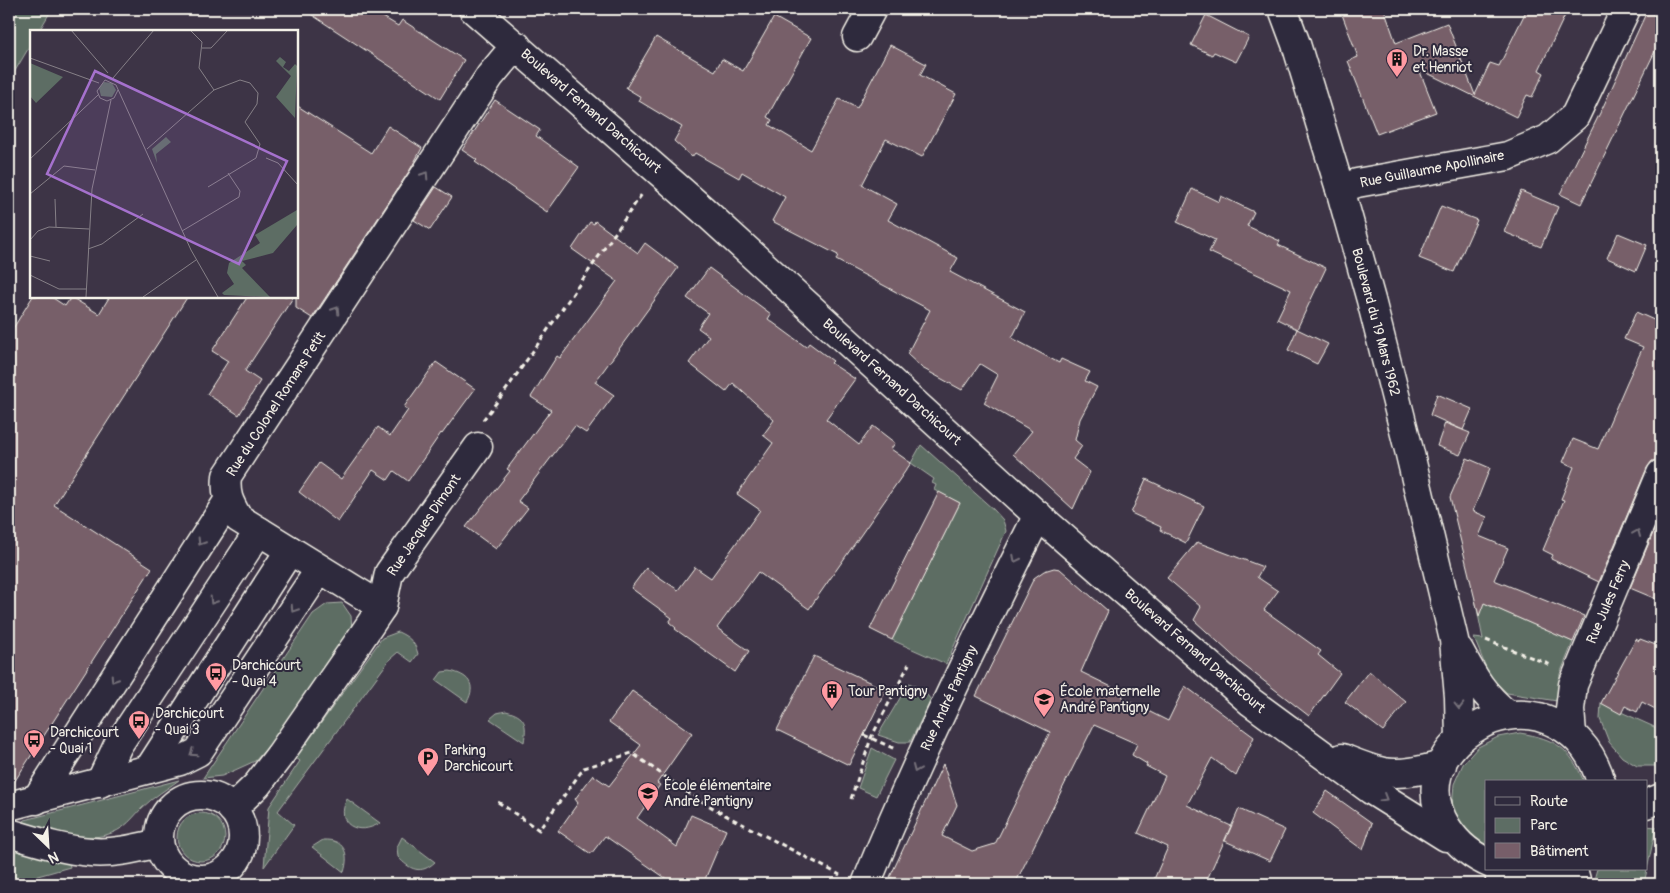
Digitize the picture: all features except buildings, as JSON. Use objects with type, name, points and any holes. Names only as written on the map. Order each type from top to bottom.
[{"type":"street","name":"Boulevard Fernand Darchicourt","points":[[473,9],[658,170],[1038,516],[1251,702],[1371,790],[1446,838]]},
{"type":"street","points":[[857,37],[872,9]]},
{"type":"street","name":"Boulevard du 19 Mars 1962","points":[[1283,9],[1296,44],[1340,189],[1371,300],[1409,450],[1454,640],[1459,697],[1460,739]]},
{"type":"street","name":"Rue Guillaume Apollinaire","points":[[1340,189],[1357,183],[1508,156],[1548,139],[1575,116],[1626,9]]},
{"type":"street","name":"Rue du Colonel Romans Petit","points":[[228,501],[226,489],[227,476],[490,76],[517,46]]},
{"type":"street","name":"Rue Jacques Dimont","points":[[382,607],[389,573],[478,447]]},
{"type":"street","name":"Rue Jules Ferry","points":[[1572,734],[1570,696],[1577,674],[1661,474]]},
{"type":"street","points":[[36,800],[228,501],[238,518],[382,607],[280,755],[257,785],[232,809]]},
{"type":"street","name":"Rue André Pantigny","points":[[854,880],[920,760],[970,652],[1038,516]]},
{"type":"street","points":[[100,783],[118,745],[259,531]]},
{"type":"street","points":[[149,769],[290,550]]},
{"type":"street","points":[[9,806],[180,762],[198,752],[320,569]]},
{"type":"street","name":"Boulevard du 19 Mars 1962","points":[[1454,640],[1480,688],[1493,703],[1508,715]]},
{"type":"street","points":[[1559,870],[1535,880],[1501,882],[1484,874],[1458,855],[1446,838],[1439,820],[1436,789],[1442,765],[1460,739],[1484,722],[1508,715],[1531,715],[1554,722],[1572,734],[1584,746],[1603,779]]},
{"type":"street","name":"Boulevard Fernand Darchicourt","points":[[1317,749],[1384,772],[1408,772],[1442,765]]},
{"type":"street","points":[[201,795],[220,800],[232,809],[241,824],[243,840],[234,876],[192,879],[178,872],[170,865],[159,843],[160,829],[164,816],[177,802],[201,795]]},
{"type":"street","points":[[1648,796],[1661,798],[1648,803]]},
{"type":"street","points":[[9,833],[59,848],[92,852],[121,851],[159,843]]},
{"type":"street","points":[[1573,870],[1577,884]]},
{"type":"path","points":[[478,447],[476,430],[506,390],[658,170]]},
{"type":"path","points":[[1454,640],[1474,638],[1483,640],[1577,674]]},
{"type":"path","points":[[851,799],[871,738],[909,664]]},
{"type":"path","points":[[864,734],[920,760]]},
{"type":"path","points":[[498,802],[539,830],[584,768],[632,753],[688,793],[725,815],[854,880]]},
{"type":"green space","points":[[9,9],[52,9],[40,30],[30,30],[30,46],[9,81]]},
{"type":"green space","points":[[921,445],[994,510],[1003,520],[1006,531],[946,664],[892,640],[960,503],[934,490],[936,485],[932,483],[934,479],[911,463]]},
{"type":"green space","points":[[1475,599],[1573,642],[1560,674],[1557,701],[1507,693],[1489,675],[1474,638],[1483,639]]},
{"type":"green space","points":[[342,603],[351,616],[352,631],[277,737],[255,761],[222,776],[203,778],[313,614],[327,604]]},
{"type":"green space","points":[[398,632],[411,640],[418,654],[412,662],[398,652],[390,659],[278,811],[294,825],[264,867],[269,807],[300,761],[296,758],[382,638]]},
{"type":"green space","points":[[450,671],[462,675],[469,681],[471,690],[467,702],[436,680],[442,672]]},
{"type":"green space","points":[[909,683],[923,690],[931,700],[910,742],[899,742],[878,735]]},
{"type":"green space","points":[[1601,703],[1661,730],[1661,766],[1637,766],[1622,757],[1609,742],[1600,719]]},
{"type":"green space","points":[[506,711],[518,715],[524,722],[524,742],[490,719],[497,713]]},
{"type":"green space","points":[[1520,733],[1533,735],[1552,742],[1567,753],[1579,770],[1583,780],[1485,780],[1485,858],[1471,847],[1452,807],[1454,784],[1463,764],[1478,747],[1498,737]]},
{"type":"green space","points":[[872,748],[894,760],[876,796],[858,788]]},
{"type":"green space","points":[[179,780],[146,804],[126,825],[111,833],[99,836],[73,836],[23,822],[25,820]]},
{"type":"green space","points":[[347,799],[380,823],[364,829],[350,826],[344,815]]},
{"type":"green space","points":[[201,813],[210,815],[218,820],[223,828],[225,837],[223,846],[218,854],[210,859],[201,861],[192,859],[184,854],[179,846],[177,837],[179,828],[184,820],[192,815]]},
{"type":"green space","points":[[1648,826],[1656,827],[1648,865]]},
{"type":"green space","points":[[402,837],[435,862],[420,870],[407,865],[398,857],[397,847]]},
{"type":"green space","points":[[323,840],[336,842],[344,849],[346,865],[344,872],[312,847]]},
{"type":"green space","points":[[9,845],[69,862],[70,867],[9,884]]},
{"type":"green space","points":[[1597,870],[1647,870],[1644,884],[1596,884]]},
{"type":"place","name":"Dr. Masse et Henriot","points":[[1397,78]]},
{"type":"place","name":"Darchicourt - Quai 4","points":[[216,692]]},
{"type":"place","name":"Tour Pantigny","points":[[832,710]]},
{"type":"place","name":"École maternelle André Pantigny","points":[[1044,718]]},
{"type":"place","name":"Darchicourt - Quai 3","points":[[139,740]]},
{"type":"place","name":"Darchicourt - Quai 1","points":[[34,759]]},
{"type":"place","name":"Parking Darchicourt","points":[[428,777]]},
{"type":"place","name":"École élémentaire André Pantigny","points":[[648,812]]}]
